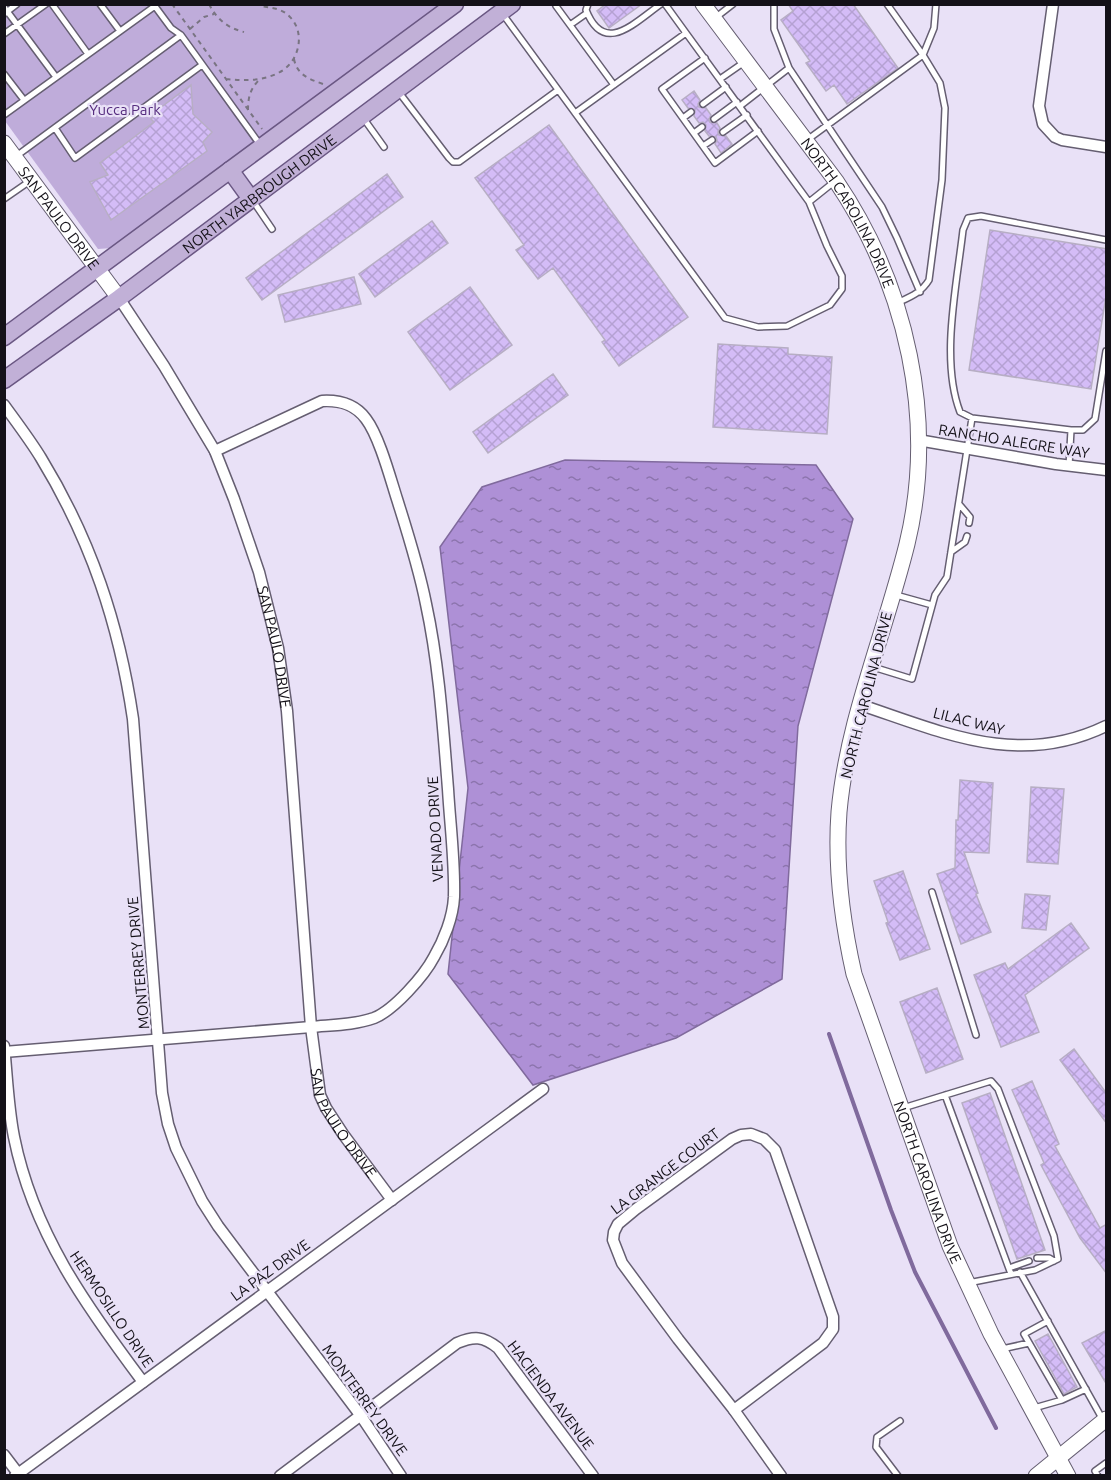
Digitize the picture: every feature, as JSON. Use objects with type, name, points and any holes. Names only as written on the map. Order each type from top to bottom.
[{"type":"main road","points":[[4,337],[455,4]]},
{"type":"main road","name":"NORTH CAROLINA DRIVE","points":[[703,4],[836,181],[855,212],[878,255],[909,349],[914,381],[918,440],[914,505],[907,543],[845,768],[839,812],[837,856],[845,935],[854,974],[934,1206],[966,1283],[999,1350],[1068,1476]]},
{"type":"main road","name":"NORTH YARBROUGH DRIVE","points":[[4,380],[119,298],[507,9]]},
{"type":"main road","name":"SAN PAULO DRIVE","points":[[4,143],[119,298]]},
{"type":"main road","points":[[230,170],[251,199]]},
{"type":"main road","points":[[1036,1476],[1105,1420]]},
{"type":"street","points":[[1053,4],[1039,106],[1043,124],[1055,137],[1062,140],[1107,147]]},
{"type":"street","name":"SAN PAULO DRIVE","points":[[119,298],[164,366],[214,451],[237,507],[259,572],[278,648],[291,758],[311,1027],[320,1095],[326,1108],[392,1200]]},
{"type":"street","name":"VENADO DRIVE","points":[[5,1052],[311,1027],[375,1018],[416,984],[446,932],[454,900],[450,822],[441,706],[427,606],[392,483],[372,428],[356,409],[334,400],[314,403],[214,451]]},
{"type":"street","name":"MONTERREY DRIVE","points":[[4,405],[40,456],[74,518],[112,613],[117,633],[133,719],[162,1093],[168,1124],[176,1148],[202,1201],[361,1416],[401,1476]]},
{"type":"street","name":"RANCHO ALEGRE WAY","points":[[918,440],[968,450],[1107,470]]},
{"type":"street","name":"LILAC WAY","points":[[861,705],[941,732],[990,744],[1015,747],[1040,746],[1069,740],[1107,726]]},
{"type":"street","name":"HERMOSILLO DRIVE","points":[[4,1046],[13,1136],[37,1212],[58,1259],[78,1292],[143,1382]]},
{"type":"street","name":"LA PAZ DRIVE","points":[[18,1475],[543,1089]]},
{"type":"street","name":"LA GRANGE COURT","points":[[734,1410],[823,1343],[832,1329],[833,1317],[775,1150],[764,1139],[751,1134],[732,1139],[618,1224],[614,1232],[615,1248],[622,1263],[678,1340],[734,1410],[781,1476]]},
{"type":"street","name":"HACIENDA AVENUE","points":[[361,1416],[457,1343],[471,1337],[480,1337],[498,1348],[593,1476]]},
{"type":"street","points":[[280,1476],[361,1416]]},
{"type":"street","points":[[4,1455],[18,1475]]},
{"type":"lane","points":[[17,4],[6,11],[56,77]]},
{"type":"lane","points":[[4,34],[46,4]]},
{"type":"lane","points":[[52,4],[88,54]]},
{"type":"lane","points":[[100,4],[120,31]]},
{"type":"lane","points":[[507,9],[558,90],[725,318],[758,327],[787,326],[830,305],[842,289],[842,276],[809,202],[739,104],[663,4],[617,34],[606,34],[597,30],[587,13],[588,4]]},
{"type":"lane","points":[[714,19],[733,4]]},
{"type":"lane","points":[[774,4],[774,29],[789,68],[882,207],[920,292]]},
{"type":"lane","points":[[887,4],[940,83],[945,108],[938,218],[928,280],[920,292],[896,304]]},
{"type":"lane","points":[[805,141],[923,55],[934,28],[936,4]]},
{"type":"lane","points":[[4,115],[154,5],[171,28],[181,35],[202,65],[266,144]]},
{"type":"lane","points":[[556,6],[614,85]]},
{"type":"lane","points":[[570,25],[587,13]]},
{"type":"lane","points":[[575,113],[686,33]]},
{"type":"lane","points":[[15,157],[181,35]]},
{"type":"lane","points":[[705,58],[662,89],[703,146],[716,163],[758,131]]},
{"type":"lane","points":[[720,79],[746,61]]},
{"type":"lane","points":[[55,128],[75,158],[202,65]]},
{"type":"lane","points":[[714,119],[765,87],[789,68]]},
{"type":"lane","points":[[4,74],[24,100]]},
{"type":"lane","points":[[703,104],[726,87]]},
{"type":"lane","points":[[397,89],[453,162],[459,162],[558,90]]},
{"type":"lane","points":[[683,118],[691,112]]},
{"type":"lane","points":[[723,132],[747,115]]},
{"type":"lane","points":[[362,116],[384,147]]},
{"type":"lane","points":[[694,133],[702,127]]},
{"type":"lane","points":[[703,146],[712,140]]},
{"type":"lane","points":[[4,199],[32,179]]},
{"type":"lane","points":[[809,202],[836,181]]},
{"type":"lane","points":[[251,199],[272,229]]},
{"type":"lane","points":[[1107,240],[981,216],[968,218],[963,230],[950,343],[955,399],[960,412],[972,418],[1083,430],[1095,419],[1107,351]]},
{"type":"lane","points":[[872,667],[912,679],[935,595],[947,577],[972,418]]},
{"type":"lane","points":[[1069,466],[1071,430]]},
{"type":"lane","points":[[959,504],[970,518],[969,523]]},
{"type":"lane","points":[[951,552],[966,542],[967,536]]},
{"type":"lane","points":[[892,594],[932,605]]},
{"type":"lane","points":[[932,892],[976,1035]]},
{"type":"lane","points":[[900,1108],[991,1081],[998,1089],[1054,1236],[1058,1259],[1035,1270],[1010,1271]]},
{"type":"lane","points":[[945,1095],[1010,1271]]},
{"type":"lane","points":[[1037,1258],[1049,1258],[1054,1261]]},
{"type":"lane","points":[[966,1283],[1010,1271],[1029,1261]]},
{"type":"lane","points":[[1020,1272],[1074,1374],[1105,1420]]},
{"type":"lane","points":[[1048,1322],[1024,1334],[1039,1354],[1062,1400]]},
{"type":"lane","points":[[999,1350],[1029,1343]]},
{"type":"lane","points":[[1031,1409],[1062,1400],[1086,1389]]},
{"type":"lane","points":[[898,1476],[876,1446],[877,1437],[900,1421]]},
{"type":"lane","points":[[1098,1476],[1095,1471],[1107,1463]]},
{"type":"path","points":[[172,4],[248,110],[266,144]]},
{"type":"path","points":[[209,4],[214,14],[232,29],[244,32]]},
{"type":"path","points":[[226,79],[261,79],[280,72],[294,59],[298,51],[299,41],[296,27],[290,17],[278,9],[260,6]]},
{"type":"path","points":[[190,29],[204,17],[214,14]]},
{"type":"path","points":[[294,59],[295,67],[309,80],[340,89]]},
{"type":"path","points":[[248,110],[251,91],[261,79]]},
{"type":"green space","name":"Yucca Park","points":[[4,5],[442,5],[112,248],[98,249],[5,121]]},
{"type":"water","points":[[565,460],[816,465],[853,519],[798,726],[782,979],[676,1038],[533,1085],[448,974],[468,788],[440,547],[482,487]]},
{"type":"building","points":[[606,4],[642,4],[609,28],[597,11]]},
{"type":"building","points":[[788,4],[853,4],[898,68],[847,104],[834,85],[826,91],[806,63],[810,61],[781,20],[793,11]]},
{"type":"building","points":[[191,85],[193,114],[212,132],[203,142],[207,151],[111,220],[90,182],[108,175],[100,163],[154,122],[151,119],[154,116],[152,114]]},
{"type":"building","points":[[694,91],[700,100],[699,107],[706,108],[711,115],[710,122],[717,123],[720,128],[719,135],[726,136],[732,144],[721,153],[715,144],[716,137],[709,136],[705,131],[706,125],[703,122],[699,123],[694,116],[695,110],[688,108],[682,100]]},
{"type":"building","points":[[549,125],[688,317],[619,366],[602,342],[605,340],[553,268],[538,279],[516,250],[524,245],[475,178]]},
{"type":"building","points":[[387,174],[403,197],[262,300],[246,278]]},
{"type":"building","points":[[432,221],[448,243],[375,297],[359,274]]},
{"type":"building","points":[[990,230],[1107,249],[1107,290],[1091,389],[969,370]]},
{"type":"building","points":[[354,277],[361,304],[285,322],[278,295]]},
{"type":"building","points":[[470,287],[512,345],[450,390],[408,332]]},
{"type":"building","points":[[718,344],[788,348],[788,354],[832,357],[827,434],[713,427]]},
{"type":"building","points":[[553,374],[568,395],[488,453],[473,432]]},
{"type":"building","points":[[960,780],[993,783],[989,853],[964,852],[978,893],[976,894],[991,932],[961,944],[937,874],[955,868]]},
{"type":"building","points":[[1031,787],[1064,789],[1058,864],[1027,862]]},
{"type":"building","points":[[903,871],[930,949],[900,960],[874,881]]},
{"type":"building","points":[[1025,894],[1050,896],[1046,930],[1022,928]]},
{"type":"building","points":[[1071,923],[1089,948],[1025,995],[1039,1032],[1001,1047],[974,975],[1005,963],[1008,969]]},
{"type":"building","points":[[937,988],[963,1059],[926,1073],[900,1002]]},
{"type":"building","points":[[1074,1049],[1107,1094],[1107,1124],[1060,1060]]},
{"type":"building","points":[[1032,1081],[1059,1144],[1055,1146],[1100,1228],[1107,1224],[1107,1274],[1080,1238],[1041,1165],[1044,1163],[1012,1090]]},
{"type":"building","points":[[990,1093],[1045,1250],[1017,1259],[962,1103]]},
{"type":"building","points":[[1107,1330],[1107,1385],[1082,1343]]},
{"type":"building","points":[[1048,1334],[1077,1387],[1064,1394],[1035,1341]]},
{"type":"waterway","points":[[829,1034],[915,1272],[996,1428]]}]
